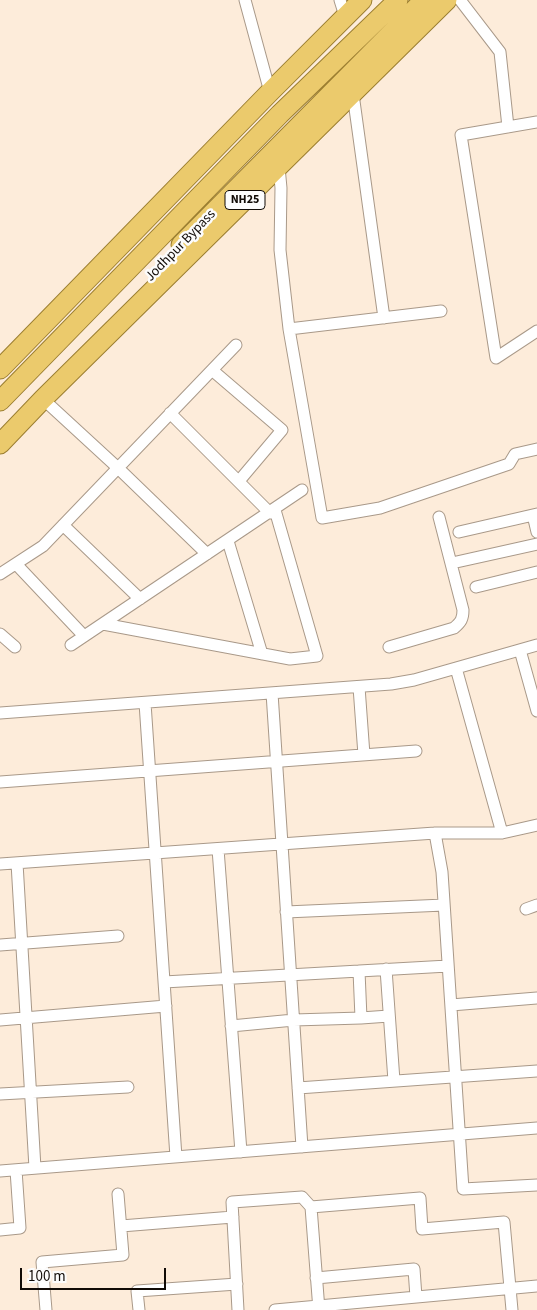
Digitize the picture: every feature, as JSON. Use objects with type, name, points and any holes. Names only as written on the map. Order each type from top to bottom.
[{"type":"highway","points":[[0,369],[270,92],[343,8],[362,0]]},
{"type":"highway","name":"Jodhpur Bypass","points":[[0,401],[280,114],[398,0]]},
{"type":"highway","name":"Jodhpur Bypass","points":[[0,426],[424,0]]},
{"type":"highway","name":"NH25","points":[[0,444],[42,399],[448,0]]},
{"type":"street","points":[[245,0],[270,92]]},
{"type":"street","points":[[460,0],[500,52],[508,127]]},
{"type":"street","points":[[353,94],[384,318]]},
{"type":"street","points":[[537,122],[462,135],[496,358],[537,331]]},
{"type":"street","points":[[279,167],[281,188],[280,250],[288,329],[322,518],[380,508],[509,464],[514,454],[537,449]]},
{"type":"street","points":[[288,329],[441,311]]},
{"type":"street","points":[[0,574],[43,546],[236,345]]},
{"type":"street","points":[[212,370],[282,430],[239,482]]},
{"type":"street","points":[[42,399],[208,554]]},
{"type":"street","points":[[103,624],[290,659],[317,656],[273,511],[239,482],[170,413]]},
{"type":"street","points":[[71,645],[302,490]]},
{"type":"street","points":[[459,532],[535,514],[537,532]]},
{"type":"street","points":[[388,647],[454,628],[461,622],[463,610],[439,517]]},
{"type":"street","points":[[64,525],[140,599]]},
{"type":"street","points":[[228,541],[262,654]]},
{"type":"street","points":[[452,563],[537,544]]},
{"type":"street","points":[[16,564],[84,636]]},
{"type":"street","points":[[476,587],[537,572]]},
{"type":"street","points":[[0,634],[14,646]]},
{"type":"street","points":[[0,714],[391,684],[414,680],[537,645]]},
{"type":"street","points":[[520,650],[537,711]]},
{"type":"street","points":[[456,668],[502,833]]},
{"type":"street","points":[[359,687],[364,755]]},
{"type":"street","points":[[272,693],[302,1147]]},
{"type":"street","points":[[145,703],[176,1157]]},
{"type":"street","points":[[0,782],[416,751]]},
{"type":"street","points":[[0,864],[435,833],[502,833],[537,825]]},
{"type":"street","points":[[435,833],[442,872],[463,1189],[537,1186]]},
{"type":"street","points":[[218,849],[240,1152]]},
{"type":"street","points":[[17,863],[35,1168]]},
{"type":"street","points":[[526,909],[537,905]]},
{"type":"street","points":[[286,912],[444,906]]},
{"type":"street","points":[[0,945],[118,936]]},
{"type":"street","points":[[164,982],[448,966]]},
{"type":"street","points":[[386,969],[394,1081]]},
{"type":"street","points":[[359,971],[361,1018]]},
{"type":"street","points":[[451,1005],[537,998]]},
{"type":"street","points":[[0,1020],[166,1006]]},
{"type":"street","points":[[231,1026],[294,1020],[389,1016]]},
{"type":"street","points":[[298,1088],[537,1071]]},
{"type":"street","points":[[0,1094],[128,1087]]},
{"type":"street","points":[[0,1171],[537,1128]]},
{"type":"street","points":[[0,1230],[20,1228],[16,1170]]},
{"type":"street","points":[[46,1310],[42,1262],[123,1255],[118,1194]]},
{"type":"street","points":[[238,1310],[232,1202],[302,1197],[311,1207],[319,1308]]},
{"type":"street","points":[[311,1207],[420,1198],[422,1229],[504,1222],[512,1310]]},
{"type":"street","points":[[121,1226],[233,1217]]},
{"type":"street","points":[[316,1278],[414,1269],[416,1297]]},
{"type":"street","points":[[139,1310],[137,1291],[237,1284]]},
{"type":"street","points":[[275,1310],[319,1308],[537,1286]]}]
